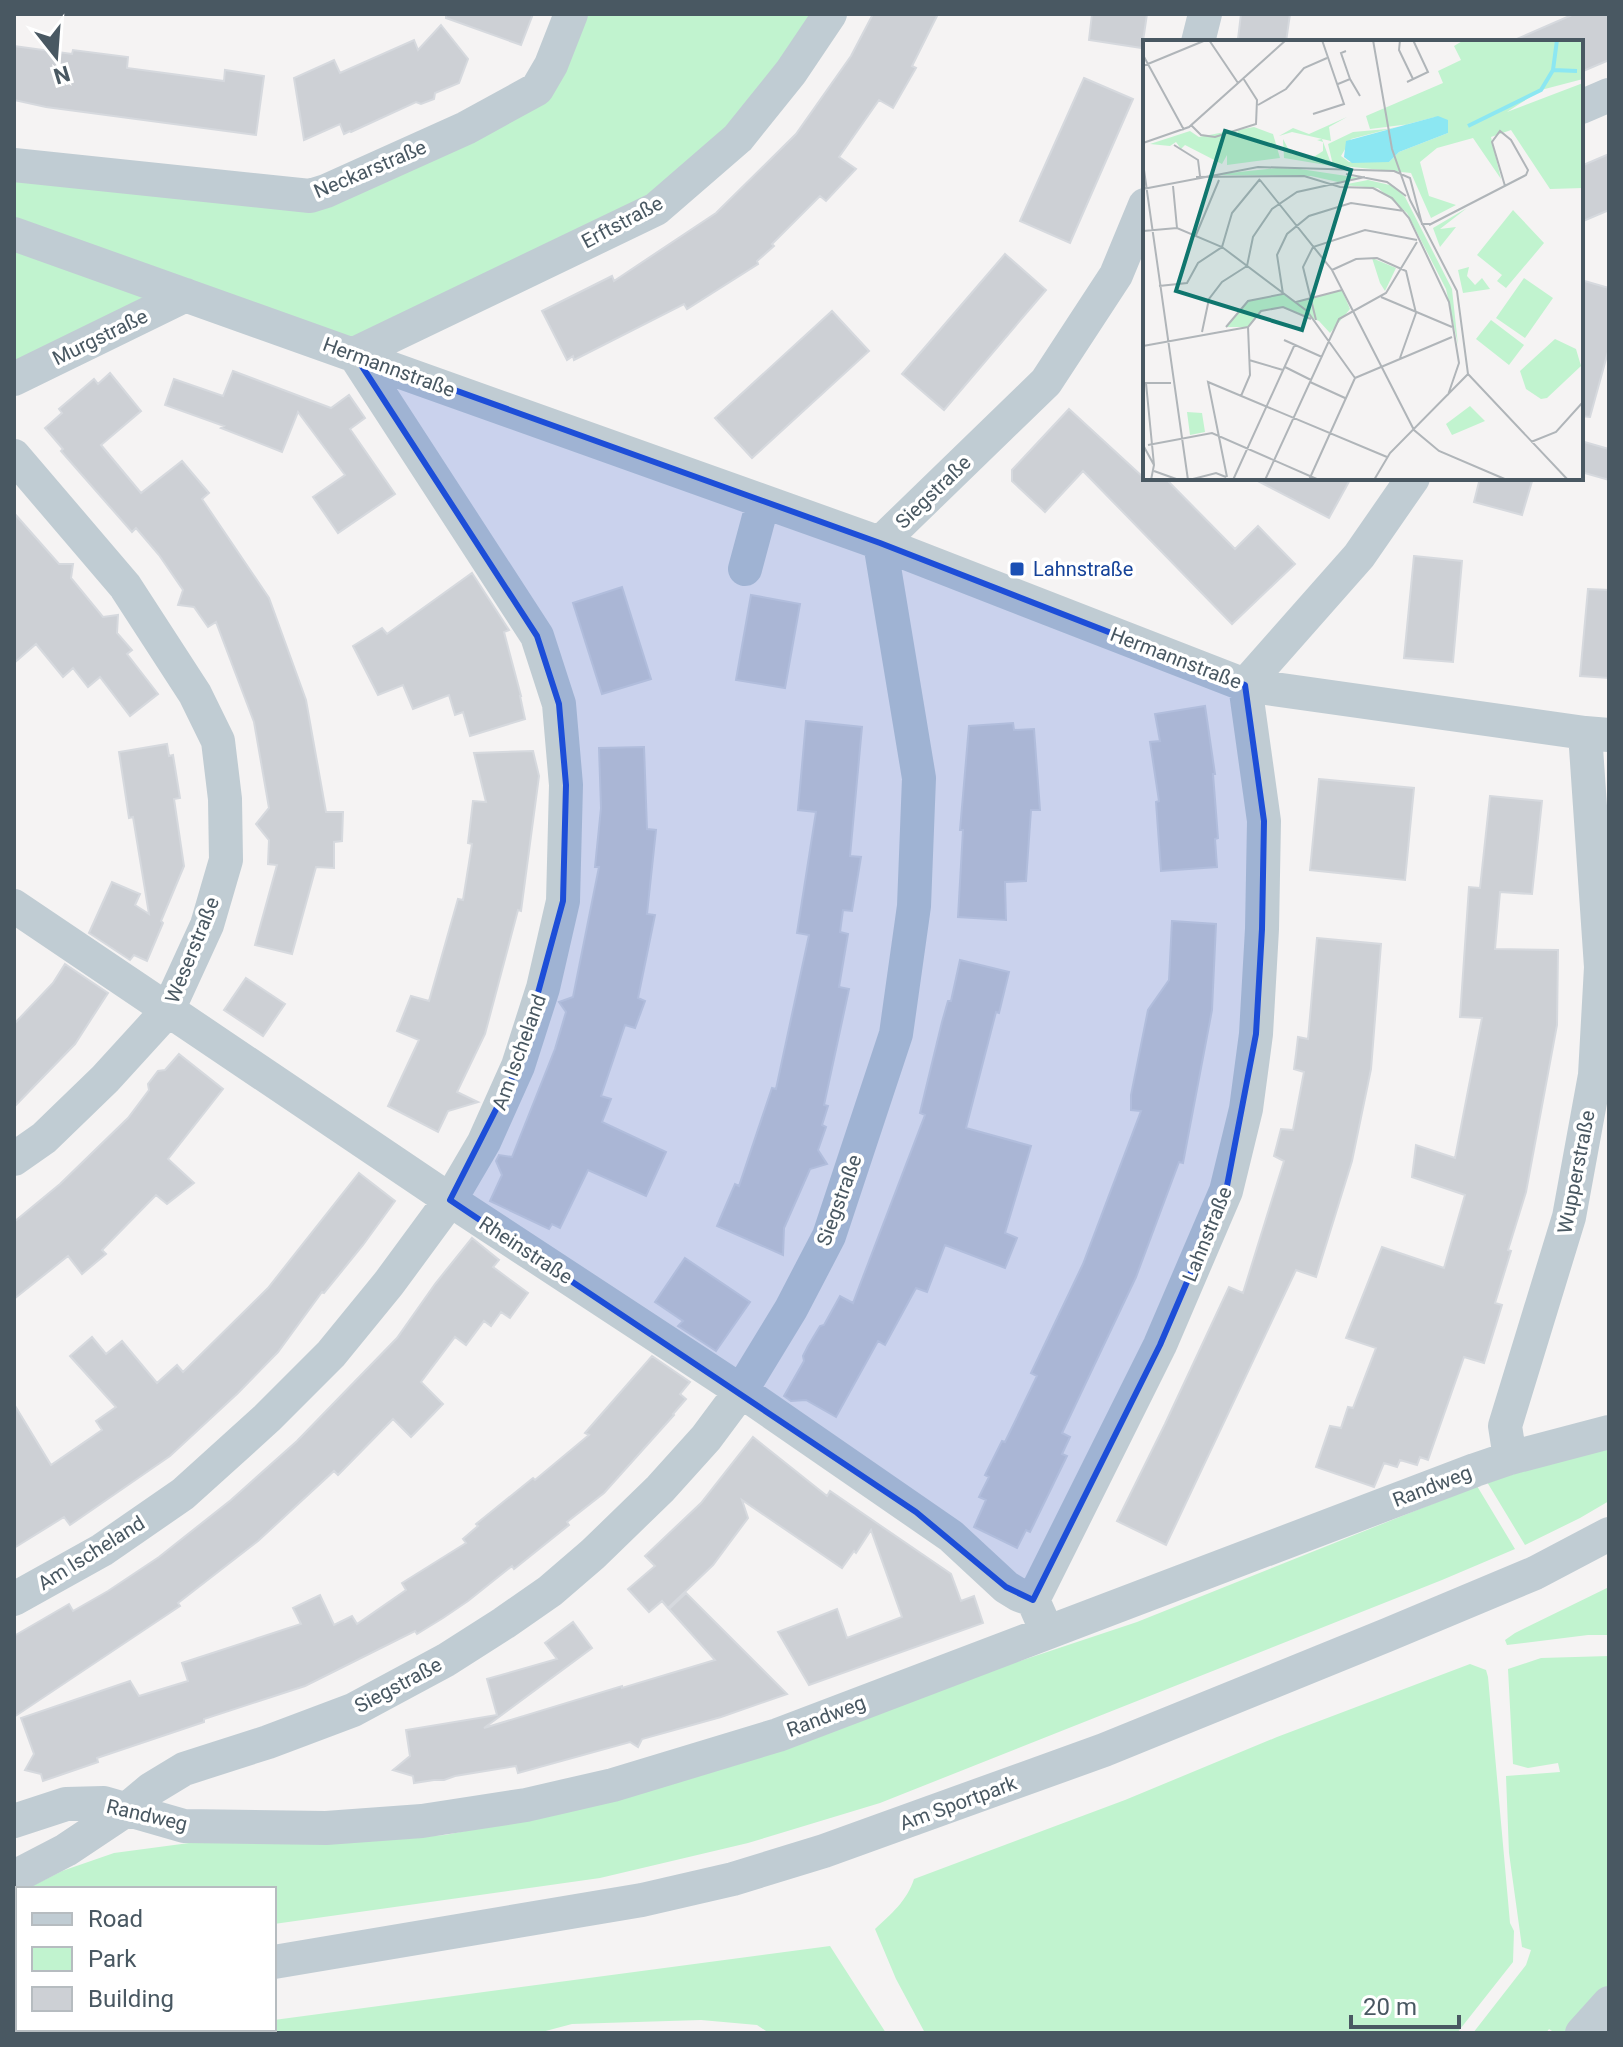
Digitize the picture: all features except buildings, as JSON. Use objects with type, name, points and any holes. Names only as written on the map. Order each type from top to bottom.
[{"type":"street","name":"Neckarstraße","points":[[14,165],[310,196],[466,128],[537,89],[551,65],[571,14]]},
{"type":"street","name":"Erftstraße","points":[[354,354],[656,209],[738,138],[791,72],[830,14]]},
{"type":"street","points":[[1198,40],[1205,14]]},
{"type":"street","points":[[1583,106],[1609,95]]},
{"type":"street","name":"Siegstraße","points":[[14,1877],[66,1850],[184,1769],[353,1710],[446,1660],[504,1623],[550,1591],[660,1489],[706,1438],[741,1391],[791,1309],[829,1236],[896,1034],[914,906],[919,778],[880,543],[1046,382],[1116,275],[1143,210]]},
{"type":"street","name":"Hermannstraße","points":[[14,234],[880,543],[1245,685],[1597,734]]},
{"type":"street","name":"Murgstraße","points":[[14,379],[186,295]]},
{"type":"street","name":"Am Ischeland","points":[[14,1599],[102,1550],[183,1494],[267,1418],[331,1354],[389,1283],[450,1200],[484,1142],[518,1066],[543,988],[563,901],[566,785],[559,704],[537,636],[354,354]]},
{"type":"street","name":"Weserstraße","points":[[14,456],[125,586],[195,694],[218,741],[225,799],[226,860],[207,925],[168,1010],[105,1079],[44,1138],[14,1159]]},
{"type":"street","points":[[1245,685],[1359,556],[1412,480]]},
{"type":"street","points":[[745,569],[763,502]]},
{"type":"street","name":"Lahnstraße","points":[[1033,1600],[1166,1331],[1226,1191],[1246,1109],[1256,1034],[1264,821],[1245,685]]},
{"type":"street","name":"Wupperstraße","points":[[1510,1458],[1505,1426],[1569,1217],[1595,1075],[1601,967],[1597,734]]},
{"type":"street","name":"Rheinstraße","points":[[14,906],[450,1200],[741,1391],[951,1536],[1006,1587],[1033,1600]]},
{"type":"street","name":"Randweg","points":[[14,1821],[66,1804],[104,1803],[184,1826],[326,1828],[422,1821],[526,1805],[613,1785],[778,1735],[1510,1458],[1609,1432]]},
{"type":"street","name":"Am Sportpark","points":[[276,1962],[642,1900],[733,1879],[824,1851],[1104,1750],[1535,1573],[1609,1534]]},
{"type":"street","points":[[1033,1600],[1047,1632]]},
{"type":"street","points":[[1582,2033],[1609,2003]]},
{"type":"highlighted area","points":[[354,354],[880,543],[1245,685],[1264,821],[1262,929],[1256,1034],[1226,1191],[1160,1345],[1033,1600],[1006,1587],[916,1512],[450,1200],[518,1066],[563,901],[566,785],[559,704],[537,636]]},
{"type":"green space","points":[[571,14],[830,14],[656,209],[354,354],[186,295],[14,379],[14,174],[296,195],[527,95]]},
{"type":"green space","points":[[1609,1446],[1609,1501],[1525,1545],[1487,1482]]},
{"type":"green space","points":[[1477,1486],[1515,1549],[880,1803],[748,1843],[600,1878],[276,1924],[276,1887],[30,1887],[62,1871],[114,1853],[189,1843],[366,1841],[445,1835],[582,1808],[997,1666],[1137,1622]]},
{"type":"green space","points":[[1609,1587],[1609,1635],[1507,1645],[1505,1640],[1515,1633]]},
{"type":"green space","points":[[1609,1656],[1609,1985],[1583,2007],[1565,2033],[1555,2033],[1549,2029],[1546,2033],[1473,2033],[1526,1965],[1531,1950],[1522,1947],[1509,1853],[1506,1776],[1560,1772],[1558,1763],[1528,1768],[1513,1764],[1508,1669],[1541,1658]]},
{"type":"green space","points":[[1470,1664],[1486,1670],[1488,1677],[1510,1923],[1514,1931],[1513,1962],[1457,2033],[925,2033],[896,1979],[875,1929],[903,1901],[914,1879],[1125,1800],[1277,1737]]},
{"type":"green space","points":[[830,1946],[886,2033],[769,2033],[757,2025],[701,2020],[572,2024],[538,2033],[240,2031],[276,2031],[276,2020]]},
{"type":"place","name":"Lahnstraße","points":[[1017,569]]}]
